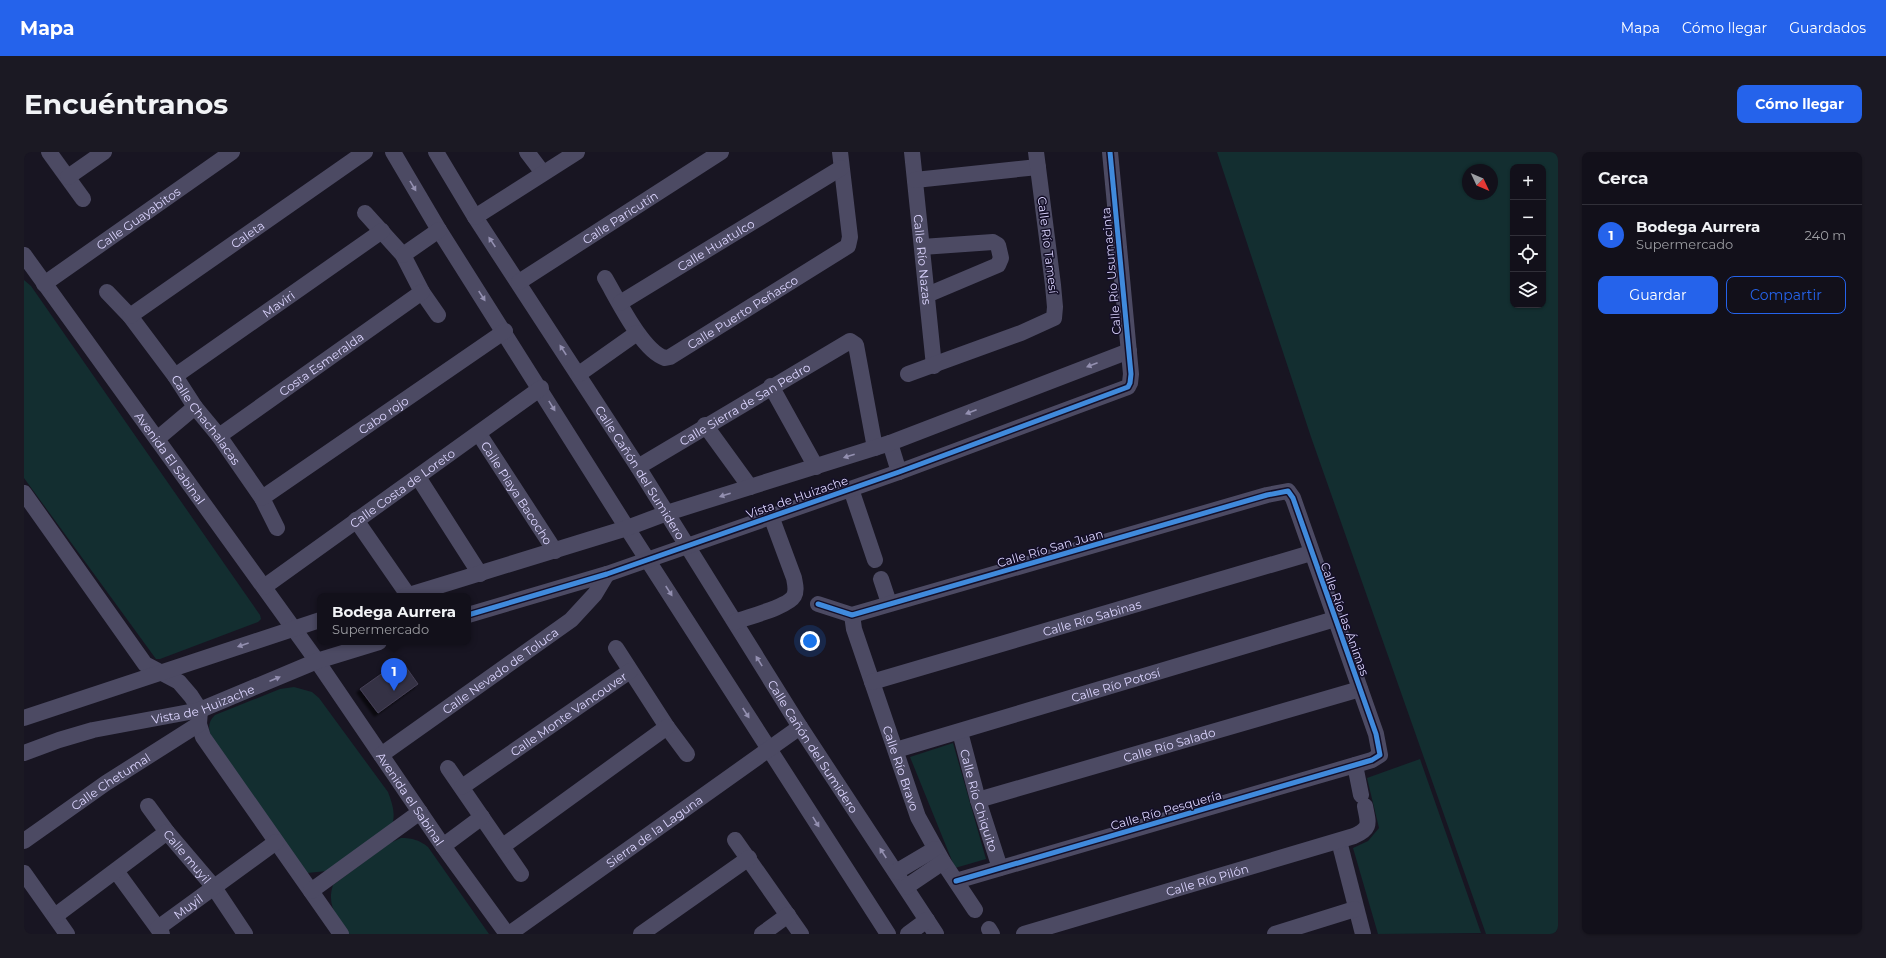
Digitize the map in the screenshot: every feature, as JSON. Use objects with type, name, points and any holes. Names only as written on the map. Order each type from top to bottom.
[{"type":"street","points":[[49,152],[83,199]]},
{"type":"street","points":[[68,178],[104,152]]},
{"type":"street","name":"Calle Guayabitos","points":[[44,284],[232,152]]},
{"type":"street","name":"Caleta","points":[[130,316],[365,152]]},
{"type":"street","points":[[393,152],[439,230],[541,388],[627,528],[648,558],[888,934]]},
{"type":"street","name":"Calle Cañón del Sumidero","points":[[436,152],[475,217],[579,374],[638,467],[800,727],[936,934]]},
{"type":"street","points":[[528,152],[543,173]]},
{"type":"street","points":[[475,217],[577,152]]},
{"type":"street","name":"Calle Paricutín","points":[[519,282],[722,152]]},
{"type":"street","name":"Calle Río Nazas","points":[[912,152],[934,366]]},
{"type":"street","name":"Calle Río Usumacinta","points":[[1110,152],[1129,351],[1131,379],[1128,387]]},
{"type":"street","name":"Calle Puerto Peñasco","points":[[637,333],[655,353],[665,358],[670,357],[845,249],[850,242],[840,160]]},
{"type":"street","name":"Calle Huatulco","points":[[620,303],[840,160]]},
{"type":"street","name":"Calle Río Tamesí","points":[[915,180],[1037,160],[1055,299],[1054,318],[1027,331],[934,366]]},
{"type":"street","points":[[366,213],[403,255],[422,292],[438,315]]},
{"type":"street","points":[[403,255],[439,230]]},
{"type":"street","name":"Maviri","points":[[175,376],[382,231]]},
{"type":"street","points":[[922,247],[993,242],[998,245],[1001,258],[998,265],[927,295]]},
{"type":"street","name":"Avenida El Sabinal","points":[[25,260],[157,439],[317,661]]},
{"type":"street","points":[[579,374],[637,333],[605,278]]},
{"type":"street","name":"Calle Chachalacas","points":[[107,292],[130,316],[175,376],[196,408],[219,436],[262,498],[277,528]]},
{"type":"street","name":"Costa Esmeralda","points":[[219,436],[422,292]]},
{"type":"street","name":"Cabo rojo","points":[[262,498],[504,331]]},
{"type":"street","name":"Calle Sierra de San Pedro","points":[[638,467],[705,425],[850,341],[856,345],[874,448]]},
{"type":"street","name":"Vista de Huizache","points":[[417,593],[555,551],[627,528],[667,513],[890,444],[1129,351]]},
{"type":"street","points":[[908,374],[934,366]]},
{"type":"street","points":[[771,386],[816,467]]},
{"type":"street","name":"Vista de Huizache","points":[[471,614],[607,574],[648,558],[852,489],[1128,387]]},
{"type":"street","name":"Calle Costa de Loreto","points":[[264,587],[541,388]]},
{"type":"street","points":[[157,439],[196,408]]},
{"type":"street","points":[[705,425],[750,487]]},
{"type":"street","name":"Calle Playa Bacocho","points":[[479,434],[555,551]]},
{"type":"street","points":[[890,444],[899,472]]},
{"type":"street","points":[[418,477],[480,574]]},
{"type":"street","points":[[852,489],[875,560]]},
{"type":"street","name":"Calle Río las Ánimas","points":[[1288,491],[1293,498],[1311,553],[1376,734],[1380,755]]},
{"type":"street","name":"Calle Río San Juan","points":[[852,615],[889,603],[1267,495],[1288,491]]},
{"type":"street","points":[[24,493],[145,664],[161,674],[179,682],[200,717],[203,737],[341,934]]},
{"type":"street","points":[[734,622],[785,603],[791,599],[796,588],[794,578],[771,516]]},
{"type":"street","points":[[356,520],[405,593]]},
{"type":"street","name":"Calle Río Sabinas","points":[[872,682],[1311,553]]},
{"type":"street","name":"Calle Nevado de Toluca","points":[[381,755],[571,620],[595,594],[607,574]]},
{"type":"street","points":[[881,579],[889,603]]},
{"type":"street","points":[[818,604],[852,615]]},
{"type":"street","name":"Calle Río Bravo","points":[[852,615],[854,629],[918,816],[935,849],[975,910]]},
{"type":"street","name":"Calle Río Potosí","points":[[896,750],[1335,619]]},
{"type":"street","points":[[24,718],[161,674],[317,621]]},
{"type":"street","name":"Vista de Huizache","points":[[24,753],[59,740],[93,730],[200,717],[317,661],[369,645]]},
{"type":"street","points":[[616,648],[630,671]]},
{"type":"street","name":"Avenida el Sabinal","points":[[317,661],[443,846],[508,934]]},
{"type":"street","name":"Calle Monte Vancouver","points":[[462,787],[630,671],[667,727],[687,754]]},
{"type":"street","name":"Calle Río Salado","points":[[978,800],[1360,689]]},
{"type":"street","name":"Calle Chetumal","points":[[24,841],[200,717]]},
{"type":"street","points":[[503,846],[667,727]]},
{"type":"street","name":"Sierra de la Laguna","points":[[508,934],[800,727]]},
{"type":"street","name":"Calle Río Chiquito","points":[[960,732],[978,800],[1000,868]]},
{"type":"street","name":"Calle Río Pesquería","points":[[956,882],[1372,760],[1380,755]]},
{"type":"street","name":"Calle Río Pilón","points":[[1024,934],[1354,836],[1366,829],[1368,825],[1355,765]]},
{"type":"street","points":[[448,768],[521,874]]},
{"type":"street","points":[[148,806],[167,832]]},
{"type":"street","points":[[311,891],[420,812]]},
{"type":"street","points":[[443,846],[482,817]]},
{"type":"street","name":"Calle muyil","points":[[55,916],[167,832],[213,886],[245,934]]},
{"type":"street","points":[[735,840],[801,934]]},
{"type":"street","points":[[1339,841],[1363,934]]},
{"type":"street","name":"Muyil","points":[[160,931],[213,886],[276,842]]},
{"type":"street","points":[[896,872],[935,849]]},
{"type":"street","points":[[641,934],[749,858]]},
{"type":"street","points":[[906,887],[943,862]]},
{"type":"street","points":[[116,871],[160,931]]},
{"type":"street","points":[[24,873],[67,934]]},
{"type":"street","points":[[1275,934],[1356,909]]},
{"type":"street","points":[[762,934],[788,915]]},
{"type":"street","points":[[908,934],[928,920]]},
{"type":"green space","points":[[1217,152],[1558,152],[1558,934],[1486,934],[1311,437]]},
{"type":"green space","points":[[24,280],[31,286],[260,615],[261,619],[258,622],[160,659],[156,659],[24,478]]},
{"type":"green space","points":[[294,687],[312,692],[319,698],[388,792],[393,808],[394,816],[392,825],[327,871],[307,873],[214,745],[209,729],[210,722],[215,715],[280,689]]},
{"type":"green space","points":[[953,743],[986,859],[955,868],[910,757]]},
{"type":"green space","points":[[1420,759],[1481,933],[1378,934],[1353,848],[1368,841],[1379,828],[1367,778]]},
{"type":"green space","points":[[401,838],[416,840],[428,847],[489,934],[349,934],[337,917],[332,906],[331,892],[333,885],[390,843]]},
{"type":"building","points":[[401,660],[418,684],[378,713],[360,689]]},
{"type":"cycle path","points":[[471,614],[607,574],[899,472],[1128,387],[1131,374],[1110,152]]},
{"type":"cycle path","points":[[818,604],[852,615],[1267,495],[1288,491],[1293,498],[1376,734],[1380,755],[1372,760],[956,881]]},
{"type":"place","name":"Bodega Aurrera","points":[[394,691]]}]
